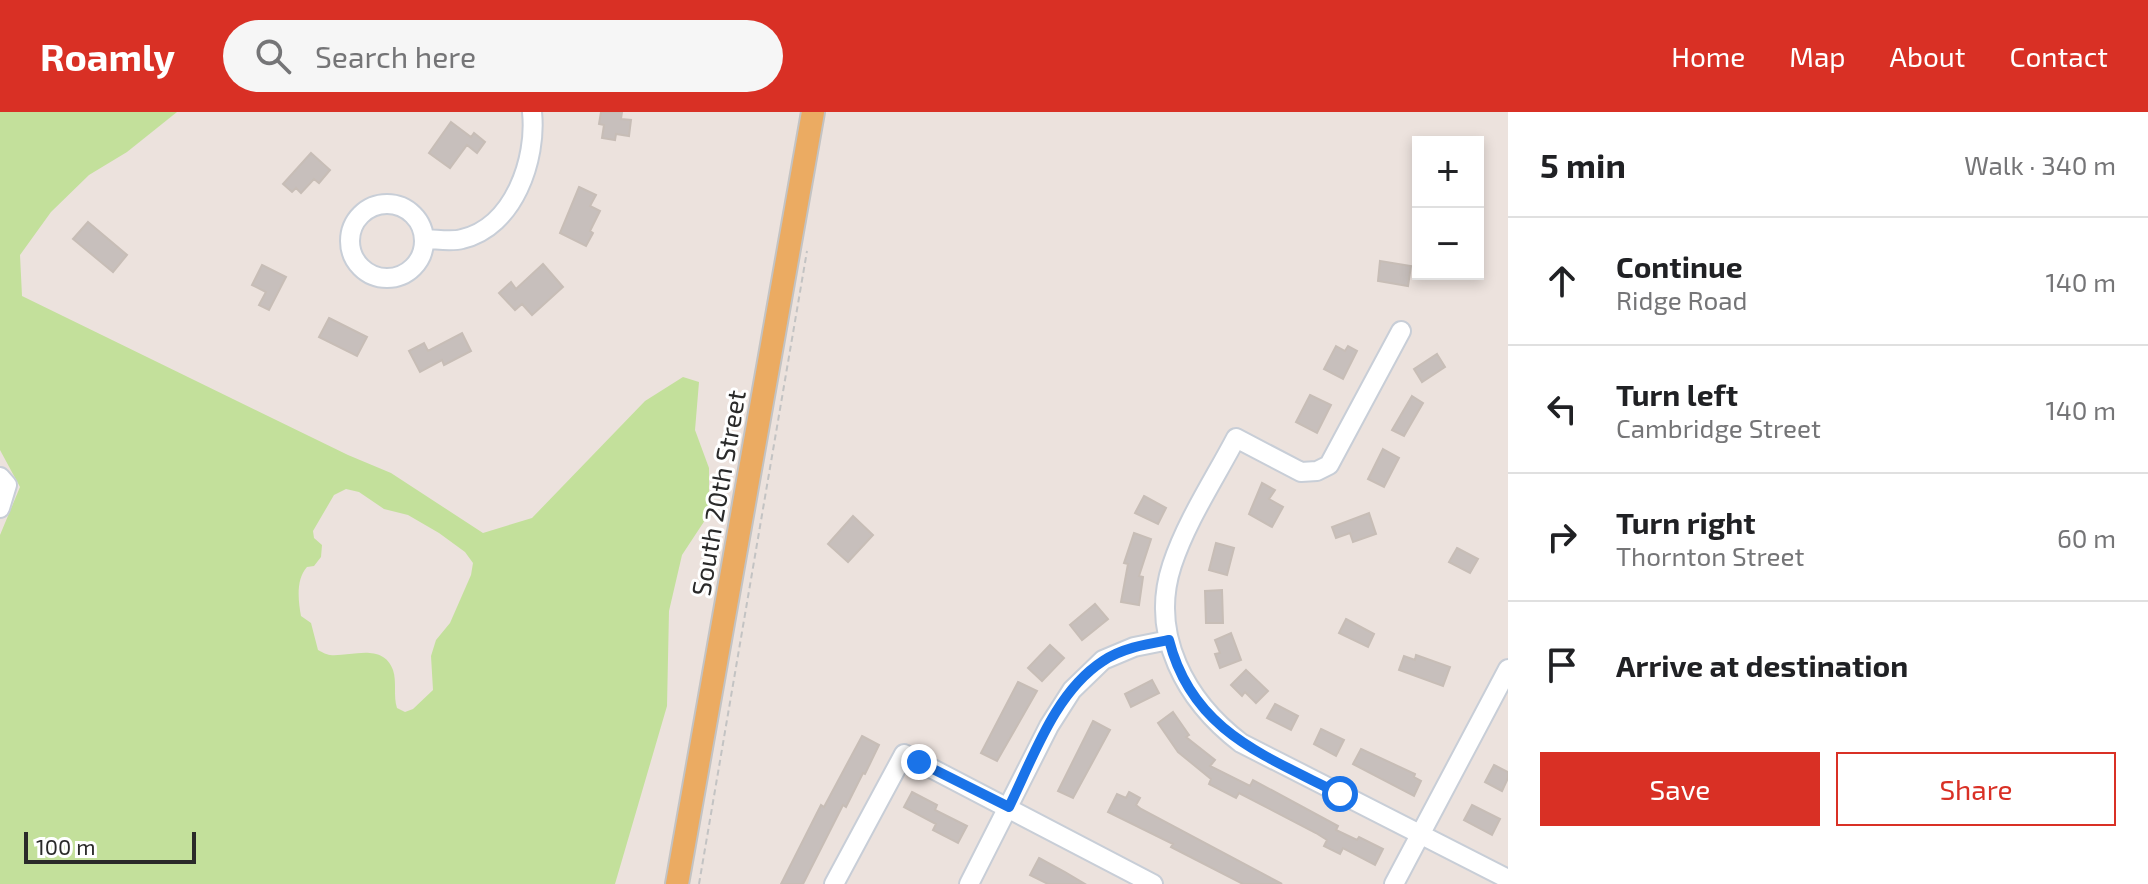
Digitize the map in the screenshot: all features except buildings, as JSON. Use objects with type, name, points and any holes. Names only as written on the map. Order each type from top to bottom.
[{"type":"main road","name":"South 20th Street","points":[[677,884],[813,112]]},
{"type":"street","points":[[424,239],[462,239],[487,227],[504,211],[518,190],[526,169],[533,131],[532,112]]},
{"type":"street","points":[[385,203],[395,204],[414,215],[420,223],[424,239],[421,256],[415,266],[406,273],[384,278],[373,275],[356,260],[350,239],[352,228],[364,211],[385,203]]},
{"type":"street","points":[[1401,331],[1329,465],[1317,471],[1301,472],[1236,438],[1188,526],[1171,567],[1165,597],[1169,640],[1174,661],[1189,690],[1220,727],[1241,743],[1508,879]]},
{"type":"street","points":[[0,477],[7,485],[0,508]]},
{"type":"street","points":[[969,884],[1049,726],[1072,690],[1103,660],[1134,647],[1169,640]]},
{"type":"street","points":[[1394,884],[1508,669]]},
{"type":"street","points":[[834,884],[904,754],[1153,884]]},
{"type":"path","points":[[699,884],[808,246]]},
{"type":"green space","points":[[0,112],[177,112],[127,152],[89,175],[51,212],[20,255],[22,296],[391,473],[483,533],[532,518],[645,401],[683,377],[699,382],[695,430],[709,468],[709,514],[682,555],[669,611],[667,706],[615,884],[0,884],[0,535],[20,487],[0,450]],"holes":[[[346,489],[359,492],[384,509],[408,515],[439,533],[465,552],[473,563],[471,575],[450,623],[436,640],[431,656],[433,690],[413,709],[405,712],[397,708],[394,675],[388,661],[374,653],[330,655],[318,650],[311,623],[301,616],[301,577],[307,567],[314,566],[321,557],[322,545],[314,538],[313,531],[334,495]]]},
{"type":"route","points":[[919,762],[1009,807],[1049,726],[1072,690],[1103,660],[1134,647],[1169,640],[1174,661],[1189,690],[1220,727],[1241,743],[1340,794]]}]
